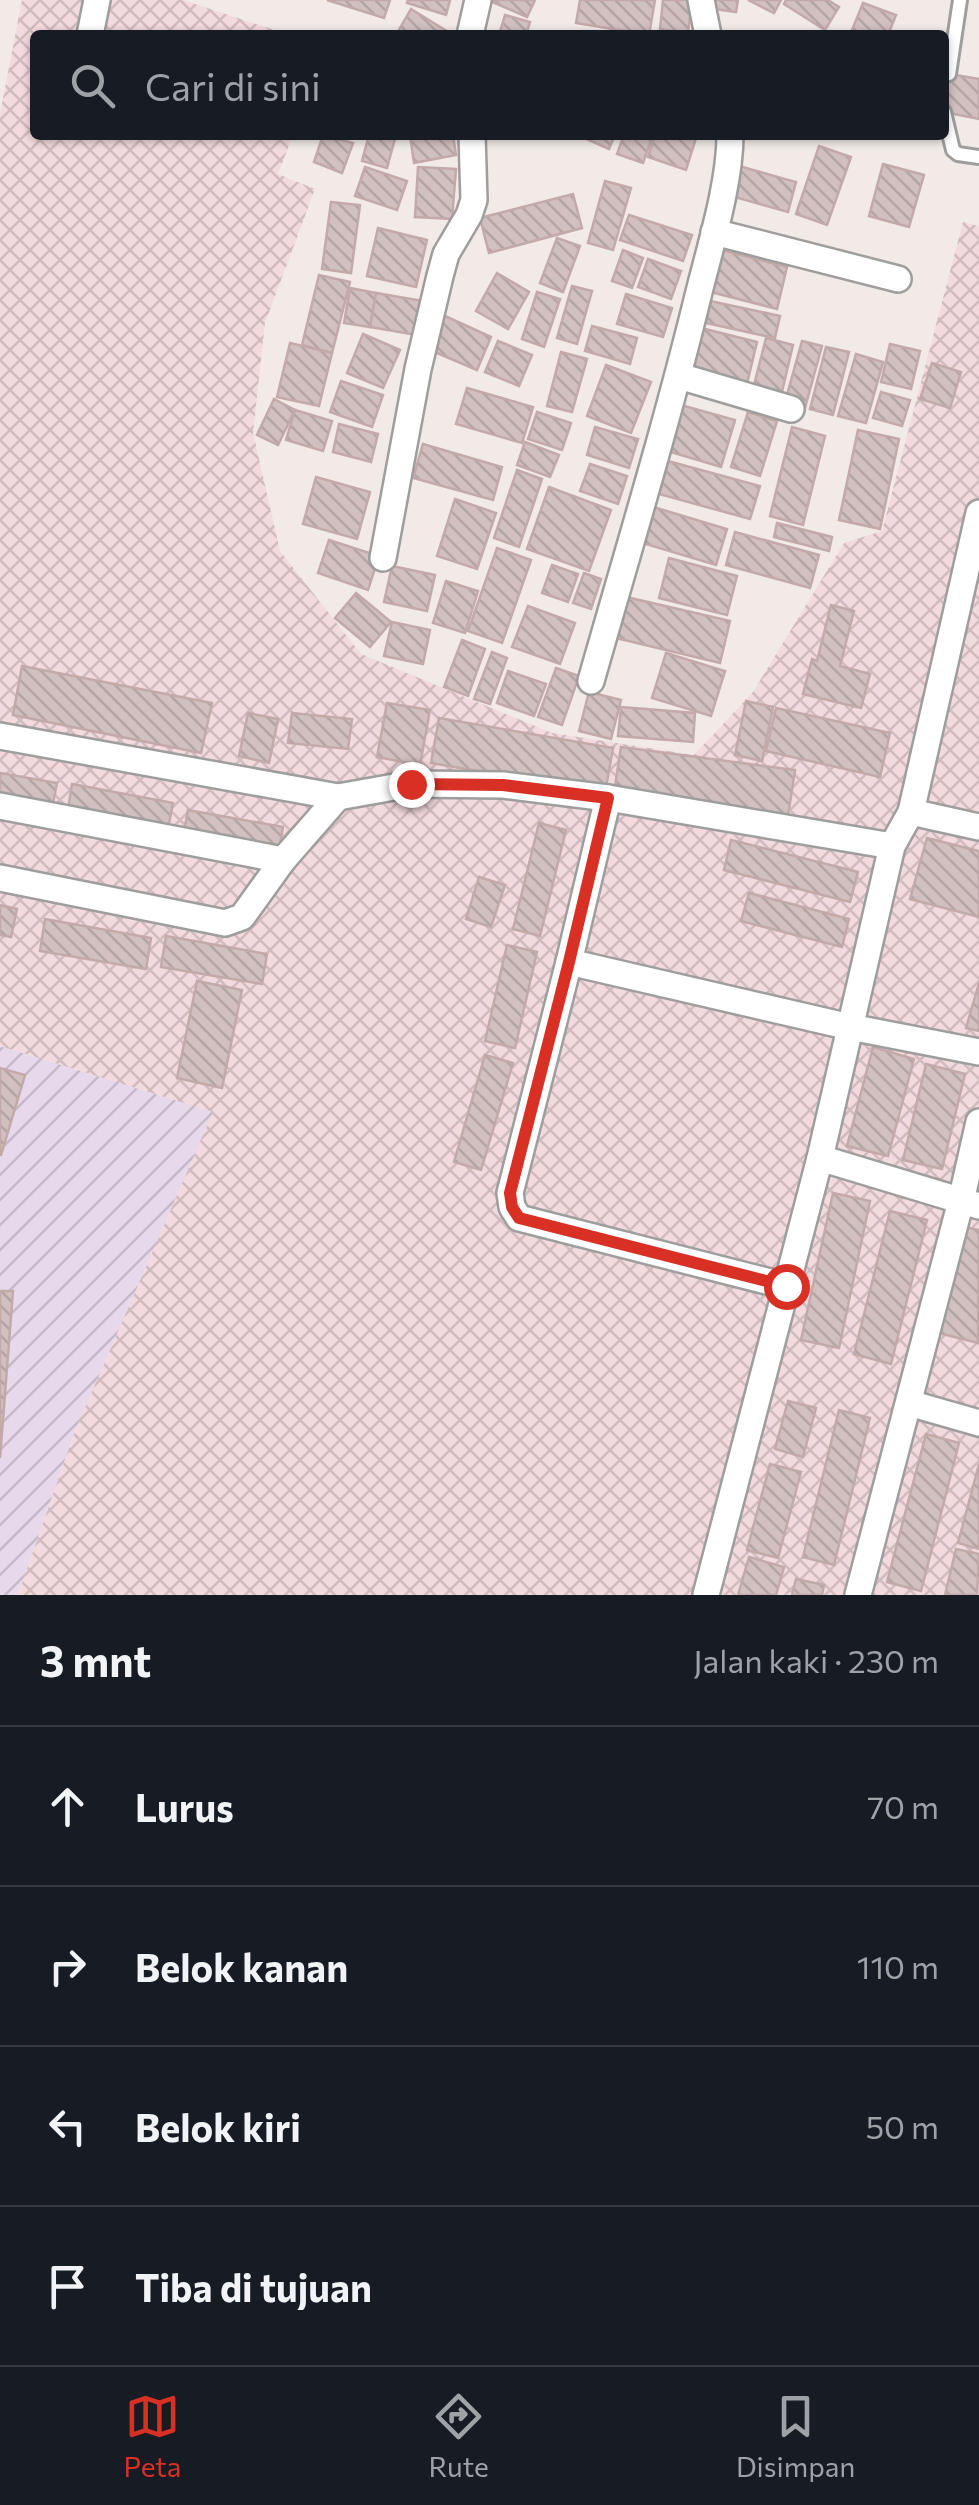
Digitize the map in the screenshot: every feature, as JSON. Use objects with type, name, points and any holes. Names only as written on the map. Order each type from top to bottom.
[{"type":"street","points":[[91,30],[97,0]]},
{"type":"street","points":[[471,30],[478,0]]},
{"type":"street","points":[[701,0],[707,30]]},
{"type":"street","points":[[384,558],[418,369],[440,276],[446,254],[474,200],[472,140]]},
{"type":"street","points":[[591,681],[678,376],[714,232],[730,140]]},
{"type":"street","points":[[714,232],[898,279]]},
{"type":"street","points":[[678,376],[791,410]]},
{"type":"street","points":[[706,1595],[820,1158],[892,846],[911,812],[979,514]]},
{"type":"street","points":[[0,736],[338,798],[411,784],[503,785],[608,798],[892,846]]},
{"type":"street","points":[[0,878],[225,922],[242,916],[283,860],[338,798]]},
{"type":"street","points":[[608,798],[510,1193],[512,1207],[519,1218],[786,1286]]},
{"type":"street","points":[[0,806],[283,860]]},
{"type":"street","points":[[911,812],[979,827]]},
{"type":"street","points":[[569,962],[850,1027],[979,1052]]},
{"type":"street","points":[[858,1595],[908,1403],[970,1203],[979,1122]]},
{"type":"street","points":[[820,1158],[970,1203]]},
{"type":"street","points":[[908,1403],[979,1423]]},
{"type":"lane","points":[[949,74],[960,0]]},
{"type":"lane","points":[[949,133],[953,150],[958,154],[979,157]]},
{"type":"shaded area","points":[[22,0],[183,0],[275,30],[30,30],[30,140],[291,140],[278,174],[315,189],[265,323],[253,433],[280,551],[361,654],[552,733],[694,755],[753,692],[844,543],[882,531],[963,222],[979,226],[979,1595],[18,1595],[75,1431],[213,1112],[0,1046],[0,114]]},
{"type":"shaded area","points":[[0,1046],[214,1112],[75,1431],[18,1595],[0,1595]]},
{"type":"building","points":[[327,0],[390,0],[384,18]]},
{"type":"building","points":[[450,0],[446,15],[407,3]]},
{"type":"building","points":[[488,0],[535,0],[527,17]]},
{"type":"building","points":[[580,0],[655,0],[650,30],[576,23]]},
{"type":"building","points":[[663,0],[692,0],[688,30],[660,29]]},
{"type":"building","points":[[709,0],[738,0],[736,12],[708,8]]},
{"type":"building","points":[[748,0],[781,0],[774,13]]},
{"type":"building","points":[[786,0],[828,0],[839,7],[825,30],[784,4]]},
{"type":"building","points":[[863,3],[896,15],[890,30],[852,30]]},
{"type":"building","points":[[411,9],[445,30],[399,30]]},
{"type":"building","points":[[505,15],[530,22],[528,30],[500,30]]},
{"type":"building","points":[[949,74],[979,79],[979,119],[949,113]]},
{"type":"building","points":[[321,140],[353,143],[342,173],[314,162]]},
{"type":"building","points":[[368,140],[395,140],[387,168],[362,161]]},
{"type":"building","points":[[411,140],[454,140],[456,155],[414,163]]},
{"type":"building","points":[[589,140],[613,140],[609,149]]},
{"type":"building","points":[[622,140],[651,140],[643,163],[617,154]]},
{"type":"building","points":[[653,140],[695,140],[686,170],[648,157]]},
{"type":"building","points":[[819,146],[851,157],[827,225],[796,214]]},
{"type":"building","points":[[883,164],[924,175],[909,227],[869,216]]},
{"type":"building","points":[[739,166],[796,182],[788,212],[731,196]]},
{"type":"building","points":[[365,167],[407,181],[397,210],[355,196]]},
{"type":"building","points":[[418,167],[456,169],[452,219],[415,217]]},
{"type":"building","points":[[605,181],[631,188],[613,250],[588,243]]},
{"type":"building","points":[[573,194],[582,228],[489,253],[480,218]]},
{"type":"building","points":[[331,202],[360,205],[351,273],[322,269]]},
{"type":"building","points":[[629,215],[692,235],[683,261],[620,240]]},
{"type":"building","points":[[378,228],[427,240],[416,287],[367,276]]},
{"type":"building","points":[[557,238],[580,246],[563,292],[540,283]]},
{"type":"building","points":[[718,249],[787,267],[777,309],[707,291]]},
{"type":"building","points":[[623,250],[643,258],[632,288],[612,281]]},
{"type":"building","points":[[648,259],[681,271],[671,299],[638,287]]},
{"type":"building","points":[[497,273],[529,292],[508,329],[476,311]]},
{"type":"building","points":[[319,275],[350,282],[332,353],[302,345]]},
{"type":"building","points":[[572,286],[592,291],[577,344],[557,338]]},
{"type":"building","points":[[350,288],[376,293],[370,327],[344,323]]},
{"type":"building","points":[[537,292],[560,299],[544,347],[522,339]]},
{"type":"building","points":[[376,293],[423,301],[417,335],[370,327]]},
{"type":"building","points":[[626,294],[672,308],[663,337],[617,324]]},
{"type":"building","points":[[710,301],[780,316],[775,338],[706,323]]},
{"type":"building","points":[[445,316],[491,337],[477,370],[430,350]]},
{"type":"building","points":[[592,326],[637,338],[630,364],[585,351]]},
{"type":"building","points":[[693,326],[757,342],[746,388],[682,372]]},
{"type":"building","points":[[363,334],[400,350],[383,388],[347,373]]},
{"type":"building","points":[[766,338],[793,345],[781,396],[753,389]]},
{"type":"building","points":[[498,341],[532,355],[519,386],[485,372]]},
{"type":"building","points":[[802,341],[822,346],[805,408],[785,402]]},
{"type":"building","points":[[290,343],[332,353],[319,406],[277,397]]},
{"type":"building","points":[[890,344],[920,351],[911,389],[881,382]]},
{"type":"building","points":[[826,347],[849,352],[833,415],[810,409]]},
{"type":"building","points":[[561,352],[587,359],[572,412],[547,406]]},
{"type":"building","points":[[856,354],[883,362],[866,423],[838,416]]},
{"type":"building","points":[[932,363],[961,372],[950,408],[920,399]]},
{"type":"building","points":[[606,365],[651,382],[631,433],[587,416]]},
{"type":"building","points":[[341,381],[383,395],[372,427],[330,412]]},
{"type":"building","points":[[467,388],[533,407],[522,443],[456,424]]},
{"type":"building","points":[[881,392],[910,400],[902,426],[873,418]]},
{"type":"building","points":[[274,399],[295,410],[278,445],[257,435]]},
{"type":"building","points":[[681,405],[735,420],[721,467],[667,451]]},
{"type":"building","points":[[295,410],[332,421],[323,451],[286,440]]},
{"type":"building","points":[[537,412],[571,423],[562,450],[528,439]]},
{"type":"building","points":[[748,412],[777,421],[760,476],[731,467]]},
{"type":"building","points":[[339,424],[378,434],[371,462],[333,452]]},
{"type":"building","points":[[595,427],[638,439],[629,468],[587,455]]},
{"type":"building","points":[[792,427],[825,436],[803,525],[770,516]]},
{"type":"building","points":[[858,430],[899,439],[880,529],[839,520]]},
{"type":"building","points":[[525,442],[559,455],[550,477],[517,465]]},
{"type":"building","points":[[423,444],[502,467],[493,500],[413,478]]},
{"type":"building","points":[[668,461],[760,486],[750,519],[659,494]]},
{"type":"building","points":[[590,464],[627,476],[618,504],[580,491]]},
{"type":"building","points":[[517,470],[542,479],[519,547],[494,538]]},
{"type":"building","points":[[316,477],[370,492],[357,539],[303,524]]},
{"type":"building","points":[[549,487],[611,510],[589,571],[527,549]]},
{"type":"building","points":[[455,499],[496,513],[477,569],[437,556]]},
{"type":"building","points":[[650,506],[727,529],[716,565],[639,542]]},
{"type":"building","points":[[777,523],[832,537],[829,551],[774,537]]},
{"type":"building","points":[[735,532],[819,555],[810,588],[726,565]]},
{"type":"building","points":[[329,540],[379,556],[368,590],[318,573]]},
{"type":"building","points":[[497,548],[531,560],[502,643],[468,631]]},
{"type":"building","points":[[669,558],[737,576],[727,615],[659,598]]},
{"type":"building","points":[[552,565],[578,574],[568,602],[542,593]]},
{"type":"building","points":[[392,566],[435,575],[427,611],[384,602]]},
{"type":"building","points":[[584,573],[601,579],[591,609],[573,603]]},
{"type":"building","points":[[446,581],[478,591],[465,633],[433,623]]},
{"type":"building","points":[[356,593],[391,622],[370,647],[335,618]]},
{"type":"building","points":[[622,596],[730,621],[720,663],[612,637]]},
{"type":"building","points":[[831,605],[854,611],[840,666],[870,674],[861,708],[803,694],[812,659],[817,661]]},
{"type":"building","points":[[528,606],[575,623],[560,664],[512,647]]},
{"type":"building","points":[[392,622],[430,630],[423,664],[384,656]]},
{"type":"building","points":[[462,640],[485,649],[468,696],[444,687]]},
{"type":"building","points":[[492,652],[507,658],[490,704],[474,699]]},
{"type":"building","points":[[666,653],[725,671],[711,716],[652,698]]},
{"type":"building","points":[[22,666],[212,703],[201,753],[13,715]]},
{"type":"building","points":[[556,668],[579,676],[562,725],[538,717]]},
{"type":"building","points":[[508,671],[546,684],[534,716],[497,703]]},
{"type":"building","points":[[589,692],[621,700],[611,739],[579,731]]},
{"type":"building","points":[[746,701],[773,707],[762,761],[735,755]]},
{"type":"building","points":[[387,703],[430,710],[420,765],[377,757]]},
{"type":"building","points":[[621,707],[695,713],[693,742],[618,736]]},
{"type":"building","points":[[776,708],[890,733],[880,777],[766,751]]},
{"type":"building","points":[[248,713],[278,719],[269,763],[239,756]]},
{"type":"building","points":[[292,713],[352,719],[348,749],[288,743]]},
{"type":"building","points":[[439,718],[613,748],[605,793],[431,763]]},
{"type":"building","points":[[621,747],[795,770],[788,816],[614,793]]},
{"type":"building","points":[[0,773],[57,783],[51,813],[0,804]]},
{"type":"building","points":[[72,784],[173,803],[167,834],[67,816]]},
{"type":"building","points":[[188,810],[283,827],[278,854],[183,837]]},
{"type":"building","points":[[539,823],[566,830],[540,936],[513,929]]},
{"type":"building","points":[[927,838],[979,851],[979,917],[910,899]]},
{"type":"building","points":[[731,840],[858,872],[850,902],[724,870]]},
{"type":"building","points":[[479,877],[505,885],[491,927],[466,919]]},
{"type":"building","points":[[749,893],[849,919],[842,947],[741,921]]},
{"type":"building","points":[[0,905],[17,909],[11,937],[0,935]]},
{"type":"building","points":[[45,919],[151,938],[146,969],[40,951]]},
{"type":"building","points":[[166,936],[267,954],[262,984],[161,967]]},
{"type":"building","points":[[507,945],[537,952],[515,1048],[485,1041]]},
{"type":"building","points":[[197,981],[242,990],[222,1088],[177,1078]]},
{"type":"building","points":[[979,983],[979,1031],[966,1028]]},
{"type":"building","points":[[873,1047],[914,1059],[888,1156],[847,1146]]},
{"type":"building","points":[[485,1055],[513,1063],[481,1170],[454,1162]]},
{"type":"building","points":[[926,1064],[965,1074],[942,1169],[903,1160]]},
{"type":"building","points":[[0,1068],[25,1075],[1,1155],[0,1155]]},
{"type":"building","points":[[833,1193],[870,1201],[839,1348],[801,1340]]},
{"type":"building","points":[[890,1211],[927,1220],[891,1364],[854,1354]]},
{"type":"building","points":[[961,1226],[979,1230],[978,1343],[935,1332]]},
{"type":"building","points":[[0,1291],[13,1291],[0,1458]]},
{"type":"building","points":[[788,1401],[816,1408],[803,1457],[775,1449]]},
{"type":"building","points":[[839,1410],[870,1418],[834,1565],[803,1557]]},
{"type":"building","points":[[926,1434],[959,1443],[921,1591],[887,1582]]},
{"type":"building","points":[[770,1464],[801,1472],[778,1558],[747,1550]]},
{"type":"building","points":[[979,1464],[979,1549],[958,1543]]},
{"type":"building","points":[[956,1549],[979,1554],[977,1595],[945,1595]]},
{"type":"building","points":[[749,1557],[784,1567],[776,1595],[738,1595]]},
{"type":"building","points":[[796,1579],[824,1585],[822,1595],[792,1595]]},
{"type":"route","points":[[411,784],[503,785],[608,798],[510,1193],[519,1218],[786,1286]]}]
